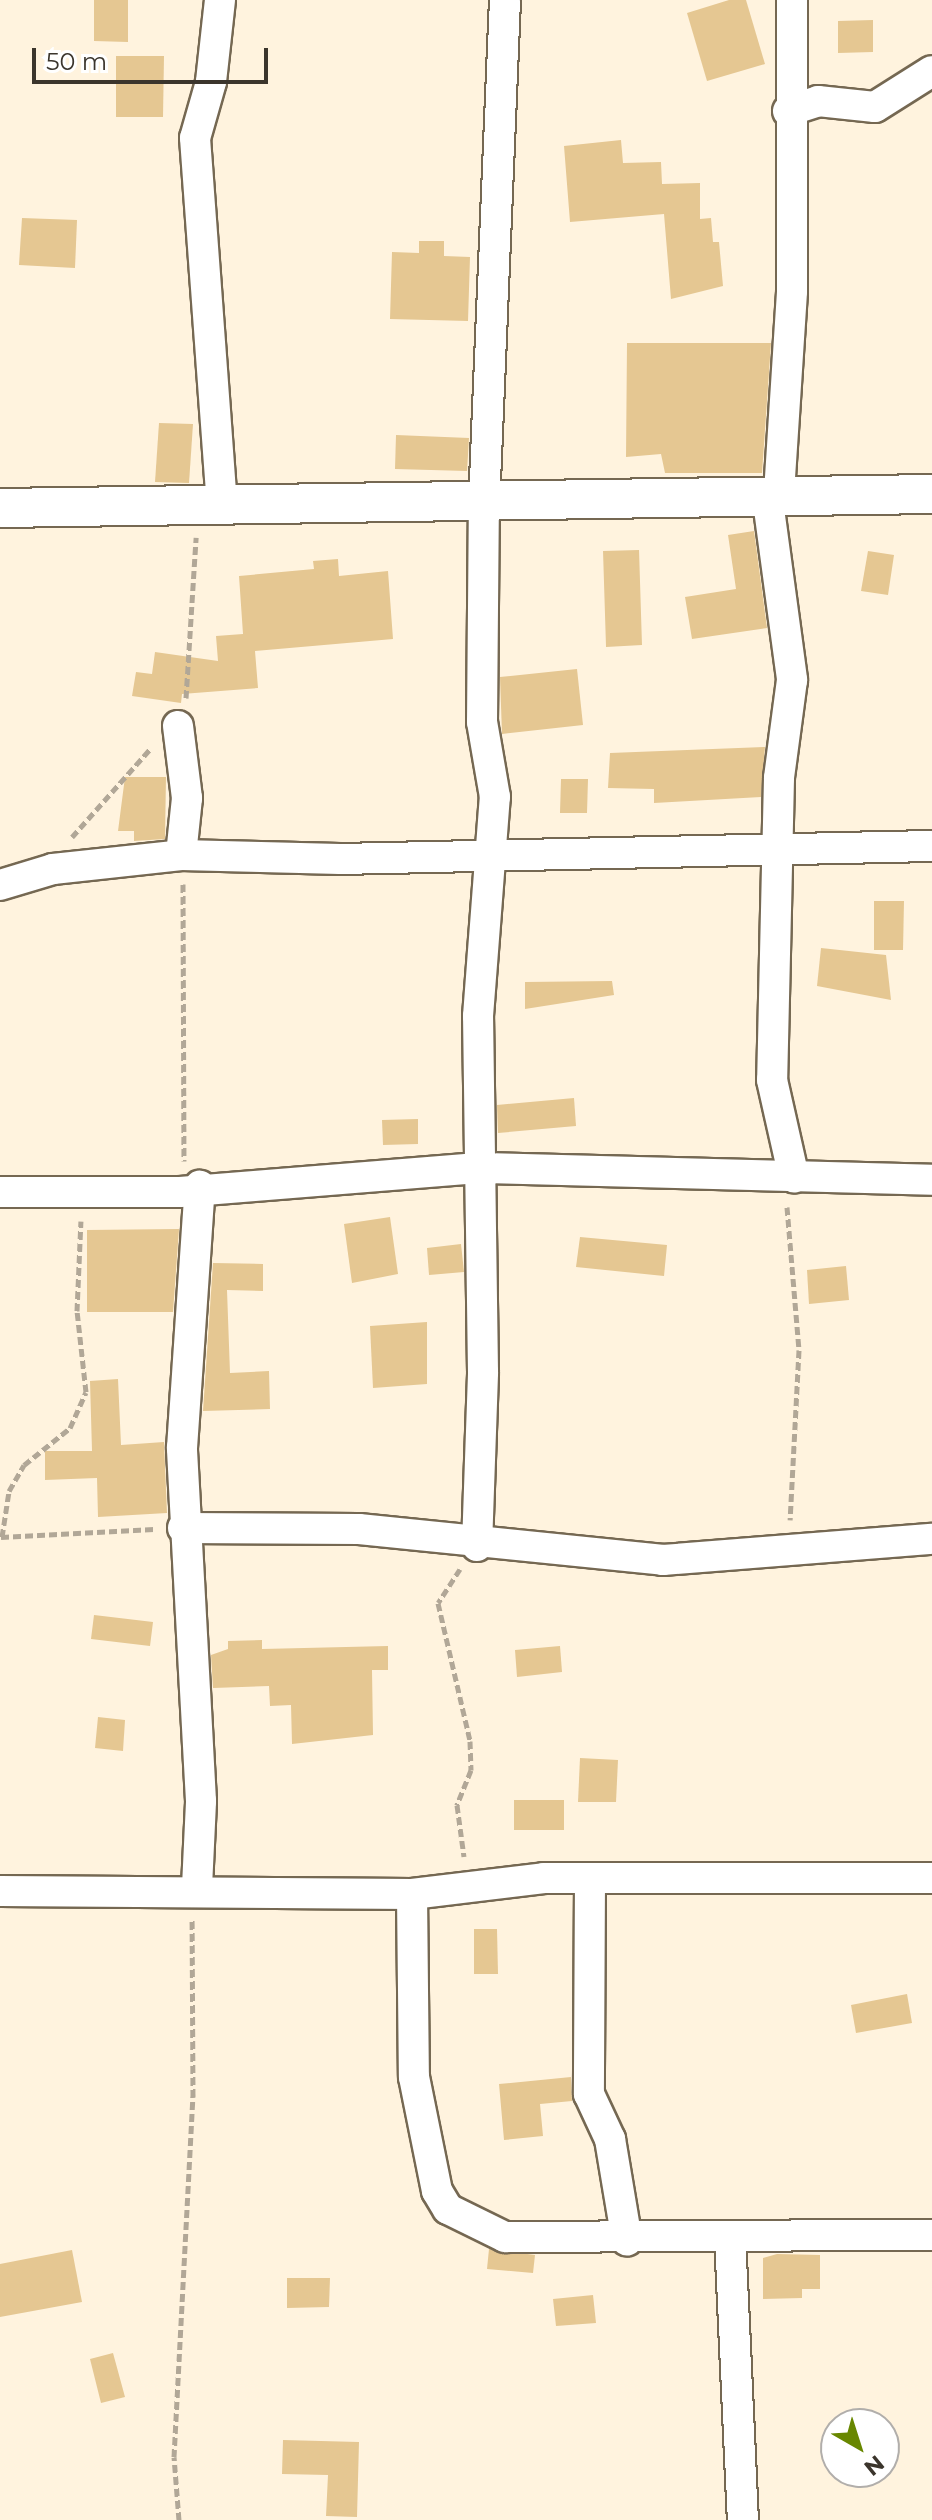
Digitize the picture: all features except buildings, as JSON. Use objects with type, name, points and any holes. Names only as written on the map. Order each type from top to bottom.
[{"type":"street","points":[[216,516],[195,138],[211,82],[220,0]]},
{"type":"street","points":[[477,1546],[481,1168],[478,1016],[488,850],[495,797],[482,722],[484,505],[505,0]]},
{"type":"street","points":[[788,1178],[772,1080],[780,847],[779,778],[792,668],[773,493],[792,291],[788,111],[792,0]]},
{"type":"street","points":[[788,111],[818,101],[875,107],[932,71]]},
{"type":"street","points":[[0,508],[216,516],[773,493],[932,494]]},
{"type":"street","points":[[178,726],[187,798],[181,855]]},
{"type":"street","points":[[0,885],[53,869],[181,855],[340,859],[488,850],[932,846]]},
{"type":"street","points":[[0,1192],[190,1189],[481,1168],[932,1180]]},
{"type":"street","points":[[190,1189],[183,1528],[201,1801],[194,1887]]},
{"type":"street","points":[[183,1528],[359,1529],[477,1546],[663,1560],[786,1553],[932,1539]]},
{"type":"street","points":[[0,1891],[194,1887],[412,1894],[468,1886],[590,1881],[932,1878]]},
{"type":"street","points":[[590,1881],[589,2094],[610,2139],[627,2241]]},
{"type":"street","points":[[412,1894],[414,2077],[437,2191],[448,2209],[505,2237],[627,2241],[730,2236],[932,2235]]},
{"type":"street","points":[[730,2236],[743,2520]]},
{"type":"path","points":[[53,869],[87,812],[178,726],[193,676],[194,542],[216,516]]},
{"type":"path","points":[[181,855],[190,1189]]},
{"type":"path","points":[[786,1553],[799,1350],[788,1178]]},
{"type":"path","points":[[80,1192],[76,1298],[86,1392],[70,1428],[24,1465],[9,1491],[1,1537],[183,1528]]},
{"type":"path","points":[[468,1886],[457,1805],[471,1770],[470,1741],[438,1603],[477,1546]]},
{"type":"path","points":[[179,2520],[179,2258],[195,2034],[194,1887]]}]
